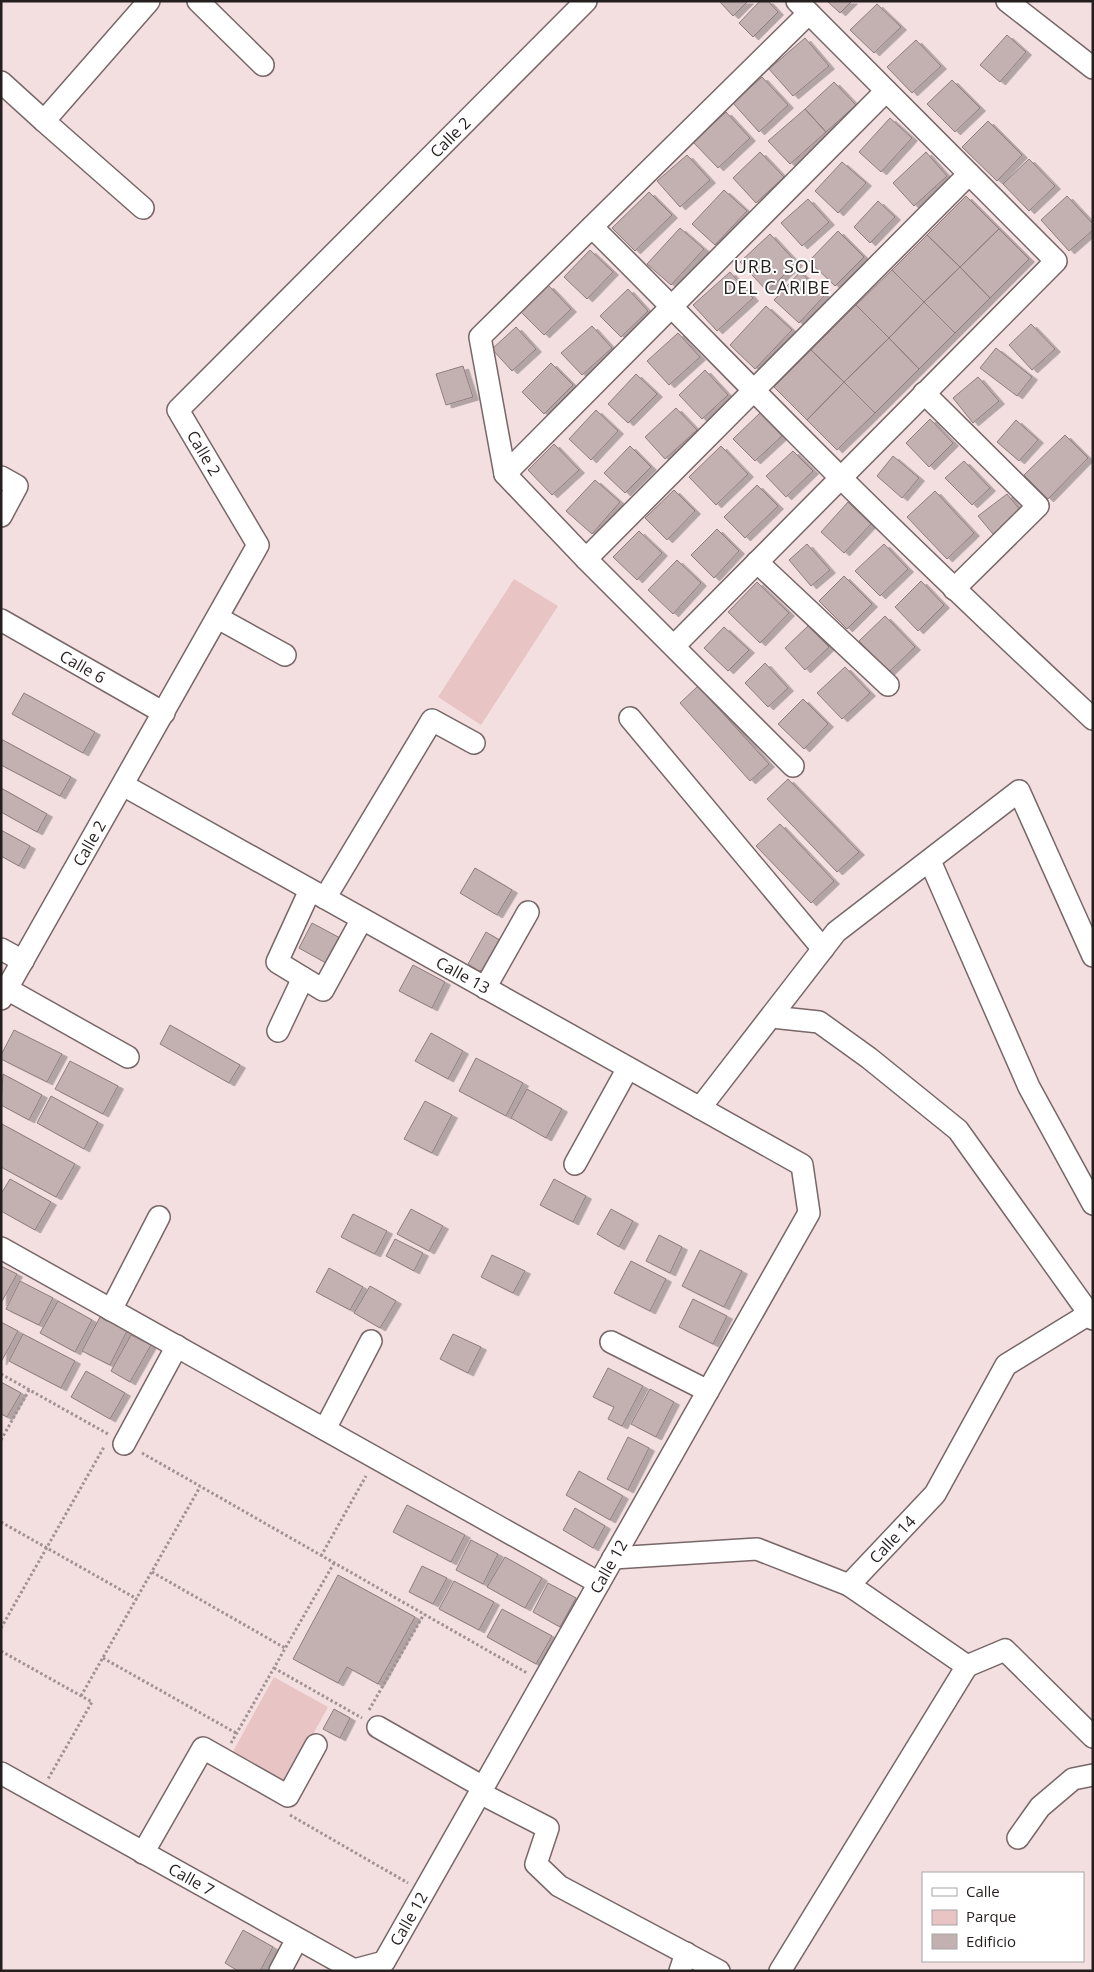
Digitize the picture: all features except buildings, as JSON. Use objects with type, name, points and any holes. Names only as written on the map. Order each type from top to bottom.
[{"type":"street","points":[[44,121],[149,1]]},
{"type":"street","points":[[198,1],[263,65]]},
{"type":"street","name":"Calle 2","points":[[4,994],[258,545],[178,410],[586,1]]},
{"type":"street","points":[[1007,1],[1093,68]]},
{"type":"street","points":[[674,646],[1056,261],[803,7],[592,227],[480,337],[505,474],[586,559],[793,766]]},
{"type":"street","points":[[1,82],[143,208]]},
{"type":"street","points":[[505,474],[886,90]]},
{"type":"street","points":[[586,559],[969,174]]},
{"type":"street","points":[[592,227],[840,478],[954,589],[1093,719]]},
{"type":"street","points":[[924,393],[1038,506],[954,589]]},
{"type":"street","points":[[1,477],[17,486],[1,516]]},
{"type":"street","points":[[757,562],[888,685]]},
{"type":"street","points":[[218,618],[285,655]]},
{"type":"street","name":"Calle 6","points":[[1,620],[164,713]]},
{"type":"street","points":[[630,718],[822,949]]},
{"type":"street","points":[[362,919],[323,990],[277,962],[317,894],[432,720],[474,743]]},
{"type":"street","name":"Calle 13","points":[[123,785],[802,1166]]},
{"type":"street","points":[[700,1108],[836,932],[1019,791],[1093,956]]},
{"type":"street","points":[[930,861],[1029,1087],[1093,1204]]},
{"type":"street","points":[[485,988],[528,912]]},
{"type":"street","points":[[1,949],[23,961]]},
{"type":"street","points":[[278,1031],[303,978]]},
{"type":"street","points":[[4,994],[128,1057]]},
{"type":"street","points":[[772,1017],[819,1022],[869,1058],[958,1130],[1091,1316]]},
{"type":"street","points":[[575,1164],[628,1068]]},
{"type":"street","name":"Calle 12","points":[[384,1962],[809,1213],[802,1166]]},
{"type":"street","points":[[112,1310],[159,1217]]},
{"type":"street","points":[[1,1248],[599,1583]]},
{"type":"street","name":"Calle 14","points":[[849,1585],[934,1494],[1006,1365],[1091,1316]]},
{"type":"street","points":[[325,1429],[371,1341]]},
{"type":"street","points":[[611,1342],[708,1391]]},
{"type":"street","points":[[117,1440],[177,1346]]},
{"type":"street","points":[[613,1558],[757,1549],[849,1585],[967,1666]]},
{"type":"street","points":[[780,1971],[967,1666],[1006,1650],[1093,1737]]},
{"type":"street","points":[[371,1723],[548,1828],[536,1864],[559,1886],[683,1962],[719,1971]]},
{"type":"street","points":[[143,1853],[203,1748],[288,1796],[316,1745]]},
{"type":"street","name":"Calle 7","points":[[2,1774],[354,1970],[384,1962]]},
{"type":"street","points":[[1018,1838],[1040,1807],[1073,1779],[1093,1775]]},
{"type":"street","points":[[280,1971],[298,1939]]},
{"type":"path","points":[[1,1374],[543,1682]]},
{"type":"path","points":[[1,1440],[29,1390]]},
{"type":"path","points":[[1,1628],[47,1548],[117,1440]]},
{"type":"path","points":[[321,1556],[376,1458]]},
{"type":"path","points":[[82,1696],[200,1487]]},
{"type":"path","points":[[1,1522],[137,1599]]},
{"type":"path","points":[[222,1758],[334,1563]]},
{"type":"path","points":[[152,1572],[285,1648]]},
{"type":"path","points":[[274,1668],[371,1723],[424,1614]]},
{"type":"path","points":[[1,1651],[92,1702],[40,1795]]},
{"type":"path","points":[[103,1658],[236,1733]]},
{"type":"path","points":[[288,1814],[424,1892]]},
{"type":"green space","points":[[514,579],[558,606],[481,725],[438,697]]},
{"type":"green space","points":[[274,1677],[328,1707],[284,1787],[230,1757]]},
{"type":"district","name":"URB. SOL DEL CARIBE","points":[[777,276]]}]
